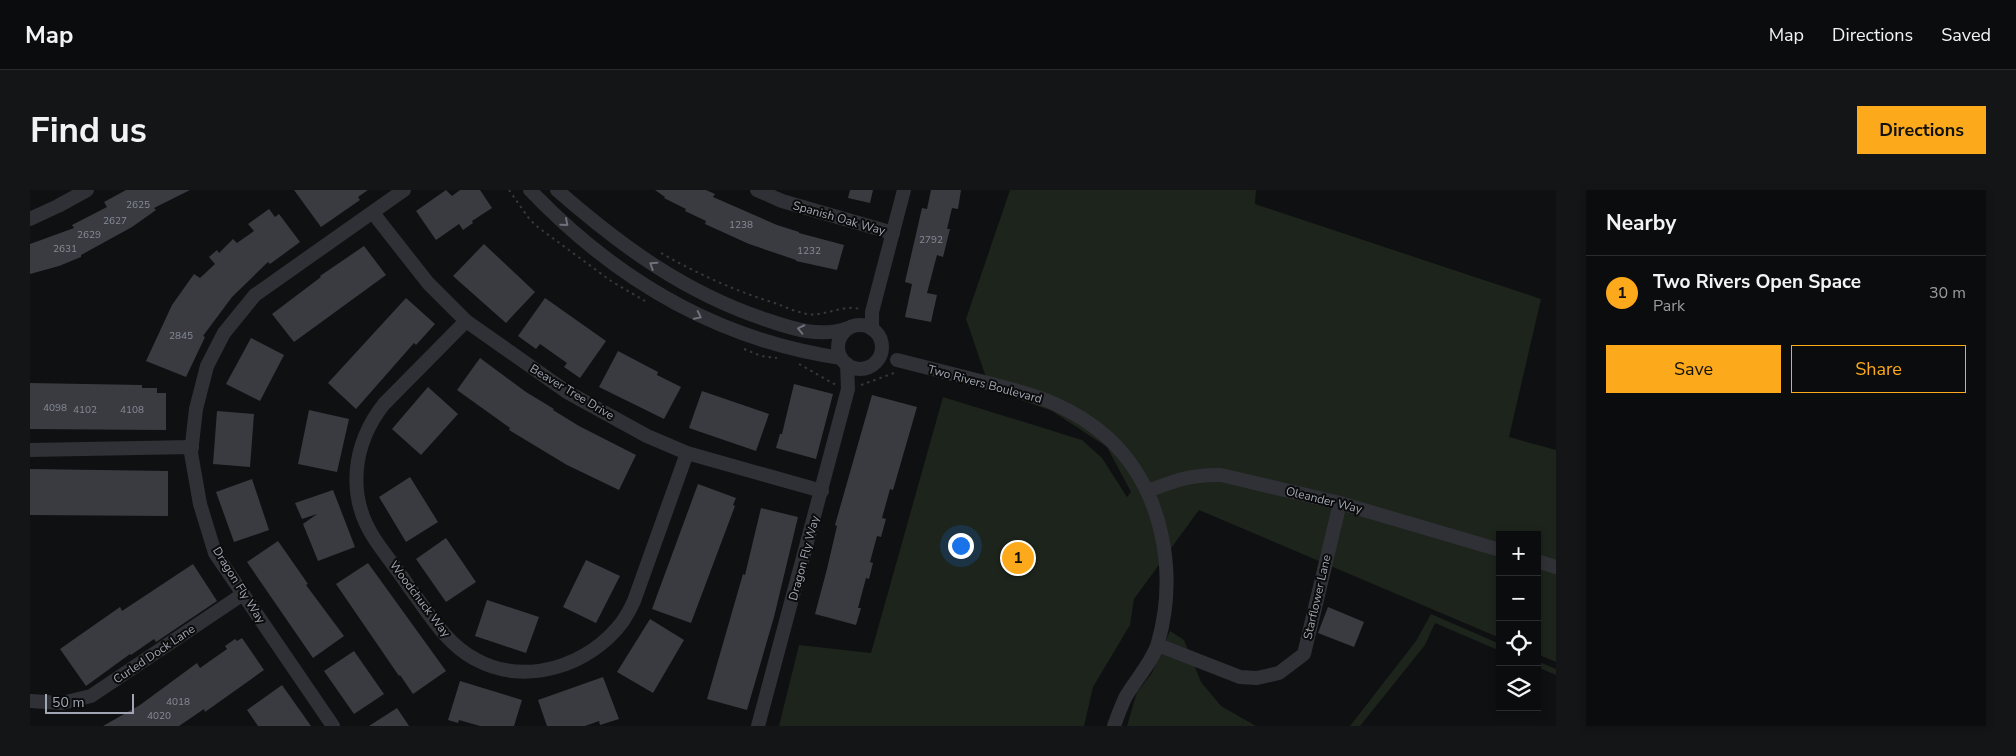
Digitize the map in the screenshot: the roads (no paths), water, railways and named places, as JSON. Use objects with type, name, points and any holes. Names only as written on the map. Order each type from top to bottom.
[{"type":"street","points":[[30,219],[87,190]]},
{"type":"street","name":"Dragon Fly Way","points":[[333,726],[215,552],[200,504],[191,453],[196,409],[207,366],[224,333],[255,295],[404,190]]},
{"type":"street","name":"Two Rivers Boulevard","points":[[530,190],[561,220],[623,271],[655,293],[731,330],[774,345],[844,361],[854,368],[897,360],[1022,392],[1055,404],[1084,420],[1108,438],[1124,456],[1148,491],[1165,547],[1167,591],[1158,645],[1125,698],[1114,726]]},
{"type":"street","points":[[557,190],[635,254],[703,294],[739,311],[781,325],[821,334],[835,333],[852,327],[865,326],[872,329],[881,343],[897,360]]},
{"type":"street","name":"Spanish Oak Way","points":[[757,190],[782,201],[893,233]]},
{"type":"street","points":[[872,329],[872,312],[904,190]]},
{"type":"street","name":"Beaver Tree Drive","points":[[373,213],[428,283],[466,321],[567,392],[648,436],[687,453],[822,492]]},
{"type":"street","points":[[844,361],[838,350],[838,342],[842,334],[872,312]]},
{"type":"street","name":"Woodchuck Way","points":[[466,321],[384,404],[373,418],[359,453],[356,486],[359,507],[374,538],[443,632],[474,659],[515,672],[540,671],[574,661],[603,641],[623,622],[634,601],[687,453]]},
{"type":"street","points":[[867,367],[877,360],[881,352],[881,343]]},
{"type":"street","name":"Dragon Fly Way","points":[[758,726],[848,389],[844,361]]},
{"type":"street","name":"Dragon Fly Way","points":[[848,389],[867,367]]},
{"type":"street","points":[[30,450],[192,447]]},
{"type":"street","name":"Oleander Way","points":[[1148,491],[1187,476],[1202,474],[1221,475],[1340,502],[1496,549]]},
{"type":"street","name":"Starflower Lane","points":[[1158,645],[1240,677],[1257,678],[1279,673],[1304,654],[1340,502]]},
{"type":"street","points":[[1541,563],[1556,567]]},
{"type":"street","name":"Curled Dock Lane","points":[[30,702],[62,703],[91,696],[243,594]]},
{"type":"place","name":"Two Rivers Open Space","points":[[1018,558]]}]
